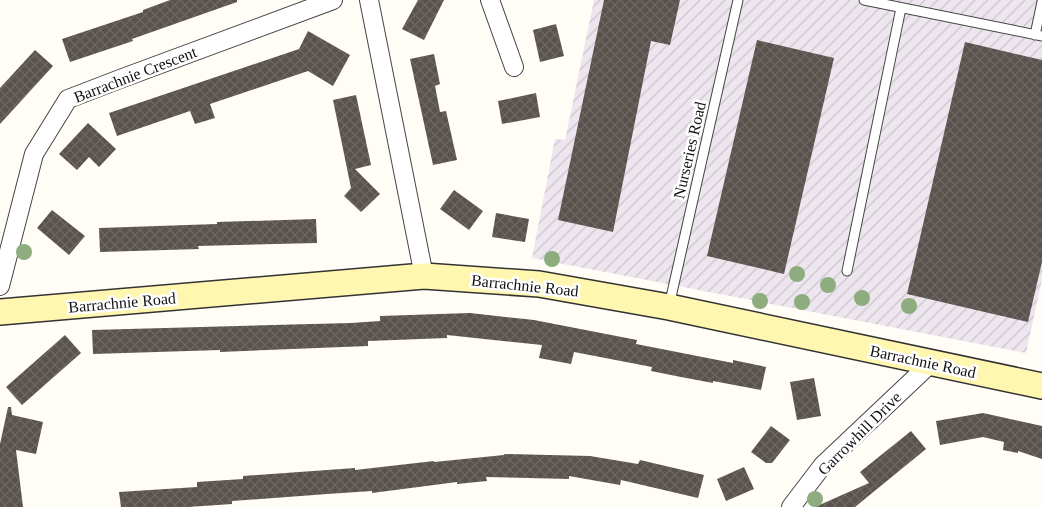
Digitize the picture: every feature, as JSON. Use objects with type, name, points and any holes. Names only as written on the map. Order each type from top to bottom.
[{"type":"main road","name":"Barrachnie Road","points":[[0,312],[424,276],[539,284],[669,307],[1042,386]]},
{"type":"street","name":"Barrachnie Crescent","points":[[0,286],[34,154],[68,99],[333,0]]},
{"type":"street","points":[[369,0],[424,276]]},
{"type":"street","points":[[490,0],[514,67]]},
{"type":"street","name":"Garrowhill Drive","points":[[791,507],[823,465],[930,363]]},
{"type":"lane","name":"Nurseries Road","points":[[669,307],[738,0]]},
{"type":"lane","points":[[864,0],[1038,36],[1042,2]]},
{"type":"lane","points":[[846,272],[901,8]]},
{"type":"shaded area","points":[[594,0],[1042,0],[1042,280],[1026,353],[532,258],[555,139],[565,140]]},
{"type":"building","points":[[170,0],[237,0],[237,2],[132,39],[133,41],[70,62],[62,39],[143,12],[143,10]]},
{"type":"building","points":[[418,0],[444,0],[424,40],[402,29]]},
{"type":"building","points":[[604,0],[680,0],[670,45],[651,41],[613,232],[558,220]]},
{"type":"building","points":[[556,24],[564,56],[540,62],[533,30]]},
{"type":"building","points":[[308,31],[350,55],[333,86],[308,71],[210,104],[215,118],[195,124],[190,111],[117,136],[109,113],[299,49]]},
{"type":"building","points":[[757,40],[834,58],[784,274],[707,256]]},
{"type":"building","points":[[965,42],[1042,60],[1042,262],[1028,322],[907,294]]},
{"type":"building","points":[[35,50],[53,66],[0,124],[0,88]]},
{"type":"building","points":[[434,54],[440,84],[435,86],[440,112],[446,111],[457,160],[433,165],[410,59]]},
{"type":"building","points":[[536,93],[540,117],[502,124],[498,101]]},
{"type":"building","points":[[356,95],[371,165],[355,169],[380,194],[361,212],[344,196],[351,188],[333,100]]},
{"type":"building","points":[[88,123],[116,149],[99,167],[89,157],[77,170],[59,154]]},
{"type":"building","points":[[454,190],[483,211],[469,230],[440,209]]},
{"type":"building","points":[[52,210],[85,236],[69,255],[37,228]]},
{"type":"building","points":[[496,213],[529,219],[525,242],[492,237]]},
{"type":"building","points":[[316,219],[317,243],[198,246],[199,249],[100,252],[99,228]]},
{"type":"building","points":[[470,313],[534,320],[637,340],[636,344],[733,363],[733,360],[766,367],[761,390],[651,371],[652,367],[574,352],[571,364],[539,358],[542,345],[447,335],[447,338],[368,341],[368,346],[220,352],[220,350],[93,354],[92,330],[351,323],[380,321],[380,316]]},
{"type":"building","points":[[65,335],[81,353],[22,405],[6,387]]},
{"type":"building","points":[[814,378],[821,416],[797,420],[790,382]]},
{"type":"building","points":[[8,407],[11,407],[12,415],[43,422],[36,454],[16,450],[23,507],[0,507],[0,444]]},
{"type":"building","points":[[983,413],[1042,426],[1042,459],[1018,451],[1018,453],[1003,450],[1004,442],[983,437],[940,445],[936,421]]},
{"type":"building","points":[[771,426],[790,440],[772,463],[766,463],[751,452]]},
{"type":"building","points":[[911,431],[926,449],[855,507],[815,507],[869,483],[860,472]]},
{"type":"building","points":[[504,454],[590,456],[638,464],[640,460],[704,475],[698,498],[621,480],[620,485],[569,476],[569,479],[486,477],[487,481],[457,484],[457,482],[372,493],[372,491],[232,501],[232,504],[188,507],[121,507],[119,492],[197,487],[197,482],[243,479],[243,476],[355,468],[355,470]]},
{"type":"building","points":[[744,467],[754,489],[726,501],[717,479]]}]
